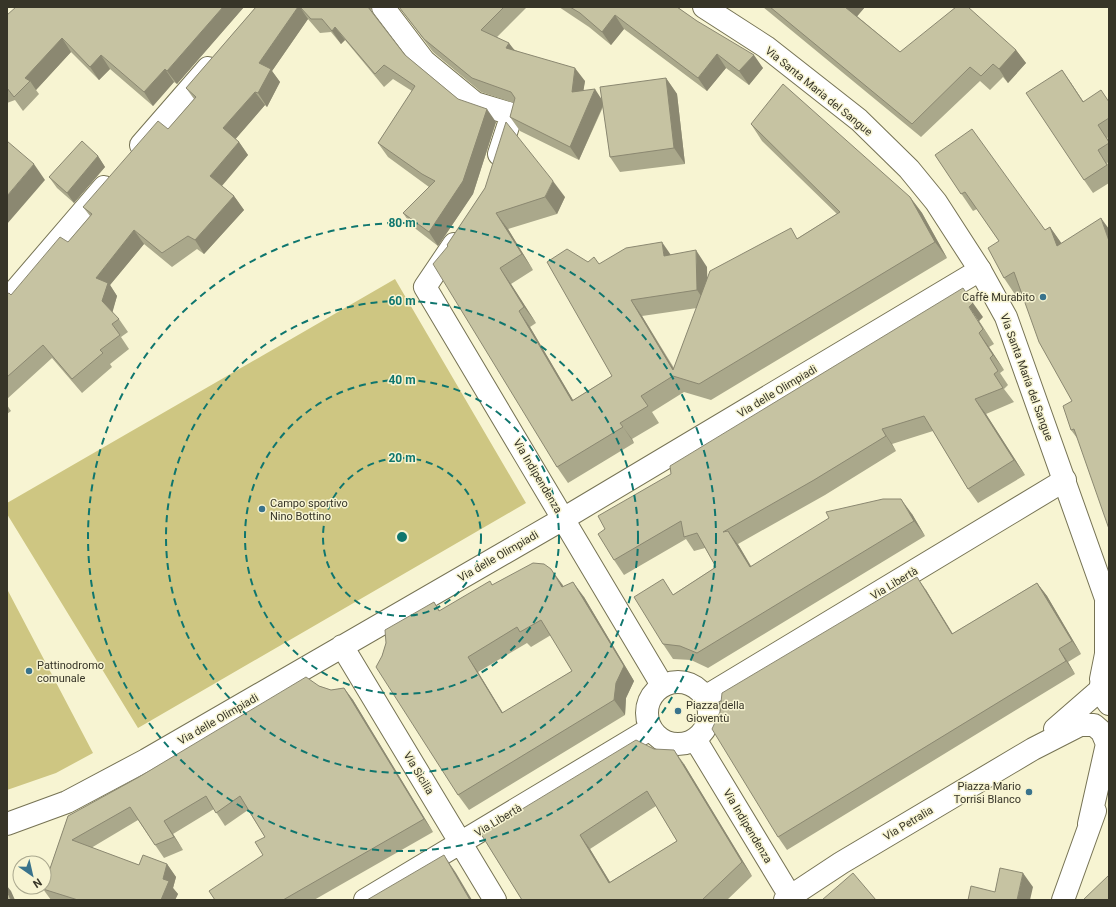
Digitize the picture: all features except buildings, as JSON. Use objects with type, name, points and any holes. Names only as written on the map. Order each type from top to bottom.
[{"type":"street","points":[[383,7],[424,62],[475,103],[512,114],[493,171]]},
{"type":"street","name":"Via Santa Maria del Sangue","points":[[704,7],[766,47],[859,120],[909,168],[936,202],[980,270],[1006,317],[1065,480],[1107,604],[1105,685]]},
{"type":"street","points":[[7,300],[219,55]]},
{"type":"street","name":"Via Indipendenza","points":[[464,230],[425,287],[662,685]]},
{"type":"street","name":"Via delle Olimpiadi","points":[[7,824],[66,802],[146,760],[563,518],[980,270]]},
{"type":"street","name":"Via Libertà","points":[[705,697],[1065,480]]},
{"type":"street","name":"Via Sicilia","points":[[342,646],[495,900]]},
{"type":"street","points":[[674,681],[686,682],[697,688],[705,697],[709,708],[708,720],[703,732],[700,748],[670,743],[659,738],[641,734],[646,717],[647,705],[653,694],[662,685],[674,681]]},
{"type":"street","points":[[1032,749],[1105,685]]},
{"type":"street","points":[[1032,749],[1080,725],[1094,725],[1102,732],[1107,744],[1089,824]]},
{"type":"street","name":"Via Libertà","points":[[365,900],[641,734]]},
{"type":"street","name":"Via Indipendenza","points":[[700,748],[788,898]]},
{"type":"street","name":"Via Petralia","points":[[788,898],[841,863],[1032,749]]},
{"type":"street","points":[[1063,900],[1089,824],[1109,778]]},
{"type":"shaded area","name":"Campo sportivo Nino Bottino","points":[[395,279],[526,503],[138,728],[7,514],[7,503]]},
{"type":"shaded area","name":"Pattinodromo comunale","points":[[7,589],[93,753],[56,773],[7,790]]},
{"type":"place","name":"Caffè Murabito","points":[[1043,297]]},
{"type":"place","name":"Campo sportivo Nino Bottino","points":[[262,509]]},
{"type":"place","name":"Pattinodromo comunale","points":[[29,671]]},
{"type":"place","name":"Piazza della Gioventù","points":[[678,711]]},
{"type":"place","name":"Piazza Mario Torrisi Blanco","points":[[1029,792]]}]
